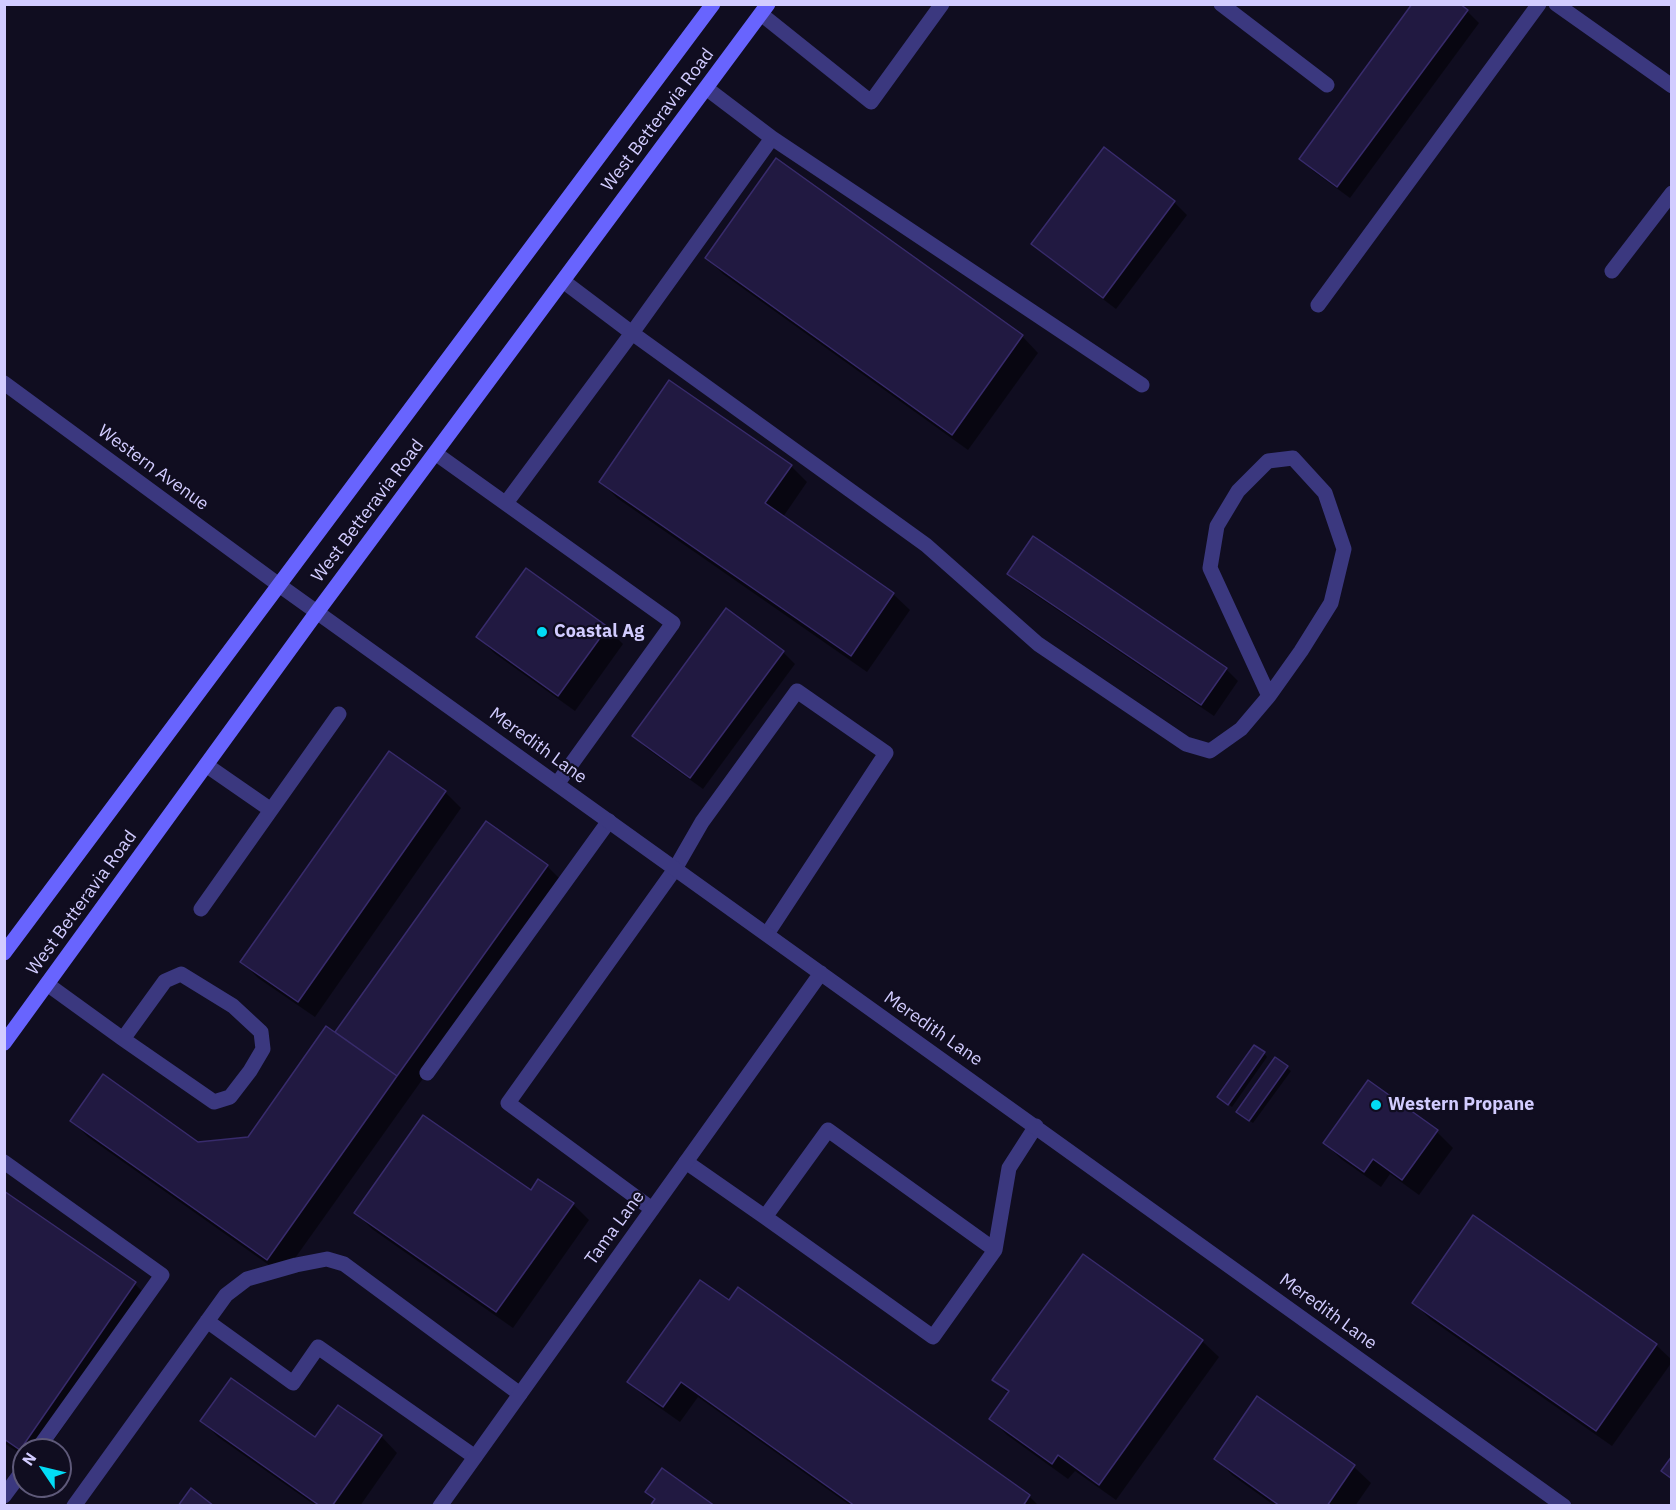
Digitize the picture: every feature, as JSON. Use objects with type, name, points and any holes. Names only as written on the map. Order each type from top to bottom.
[{"type":"main road","name":"West Betteravia Road","points":[[4,953],[713,4]]},
{"type":"main road","name":"West Betteravia Road","points":[[4,1043],[317,612],[765,9]]},
{"type":"street","points":[[765,9],[871,102],[942,4]]},
{"type":"street","points":[[1221,4],[1327,85]]},
{"type":"street","points":[[1318,305],[1539,4]]},
{"type":"street","points":[[1556,4],[1671,86]]},
{"type":"street","points":[[706,88],[772,138],[1142,385]]},
{"type":"street","points":[[506,503],[772,138]]},
{"type":"street","points":[[1612,272],[1671,193]]},
{"type":"street","points":[[563,281],[926,545],[1038,644],[1186,744],[1210,751],[1241,729],[1269,696],[1331,603],[1344,549],[1325,493],[1293,458],[1268,461],[1238,491],[1217,526],[1210,568],[1269,696]]},
{"type":"street","name":"Western Avenue","points":[[4,383],[279,585]]},
{"type":"street","points":[[435,453],[673,623],[557,784]]},
{"type":"street","name":"Meredith Lane","points":[[279,585],[1564,1506]]},
{"type":"street","points":[[652,1209],[508,1103],[675,869],[702,822],[797,691],[886,753],[766,934]]},
{"type":"street","points":[[201,909],[339,714]]},
{"type":"street","points":[[206,765],[271,810]]},
{"type":"street","points":[[427,1073],[609,821]]},
{"type":"street","name":"Tama Lane","points":[[440,1506],[821,973]]},
{"type":"street","points":[[47,984],[123,1039],[214,1102],[230,1097],[263,1049],[261,1032],[233,1006],[181,974],[165,981],[123,1039]]},
{"type":"street","points":[[686,1162],[933,1337],[995,1250],[1009,1168],[1036,1126]]},
{"type":"street","points":[[765,1217],[828,1130],[995,1250]]},
{"type":"street","points":[[4,1162],[162,1275],[46,1438]]},
{"type":"street","points":[[74,1506],[226,1295],[247,1279],[296,1265],[327,1259],[344,1264],[520,1394]]},
{"type":"street","points":[[207,1321],[293,1383],[318,1347],[475,1457]]},
{"type":"building","points":[[1412,4],[1460,4],[1468,10],[1337,187],[1299,159]]},
{"type":"building","points":[[1104,147],[1175,201],[1103,298],[1031,244]]},
{"type":"building","points":[[776,158],[1023,335],[952,435],[705,258]]},
{"type":"building","points":[[669,380],[792,465],[765,503],[894,593],[851,656],[599,482]]},
{"type":"building","points":[[1033,536],[1227,668],[1201,705],[1007,574]]},
{"type":"building","name":"Coastal Ag","points":[[526,568],[608,627],[558,696],[476,637]]},
{"type":"building","points":[[726,608],[784,651],[690,778],[632,736]]},
{"type":"building","points":[[389,751],[446,791],[298,1002],[240,962]]},
{"type":"building","points":[[486,821],[548,865],[397,1076],[335,1032]]},
{"type":"building","points":[[326,1026],[397,1076],[267,1260],[70,1121],[103,1074],[198,1142],[248,1137]]},
{"type":"building","points":[[1254,1045],[1265,1052],[1228,1105],[1217,1097]]},
{"type":"building","points":[[1275,1057],[1288,1066],[1249,1121],[1236,1112]]},
{"type":"building","name":"Western Propane","points":[[1368,1080],[1438,1130],[1402,1180],[1373,1159],[1364,1172],[1323,1143]]},
{"type":"building","points":[[423,1115],[531,1190],[538,1179],[574,1203],[496,1312],[354,1213]]},
{"type":"building","points":[[4,1191],[136,1282],[28,1438],[12,1438],[12,1444],[4,1439]]},
{"type":"building","points":[[1473,1215],[1657,1344],[1596,1431],[1412,1303]]},
{"type":"building","points":[[1083,1254],[1203,1340],[1099,1485],[1058,1455],[1052,1464],[989,1419],[1009,1391],[992,1380]]},
{"type":"building","points":[[700,1280],[729,1300],[738,1287],[1030,1495],[1023,1506],[855,1506],[681,1382],[663,1407],[627,1382]]},
{"type":"building","points":[[231,1378],[315,1437],[338,1405],[382,1435],[332,1506],[320,1506],[200,1421]]},
{"type":"building","points":[[1257,1396],[1355,1465],[1327,1506],[1280,1506],[1214,1459]]},
{"type":"building","points":[[1672,1456],[1672,1479],[1661,1471]]},
{"type":"building","points":[[662,1468],[715,1506],[650,1506],[655,1499],[645,1492]]},
{"type":"building","points":[[191,1488],[214,1506],[178,1506]]},
{"type":"place","name":"Coastal Ag","points":[[542,632]]},
{"type":"place","name":"Western Propane","points":[[1376,1105]]}]
